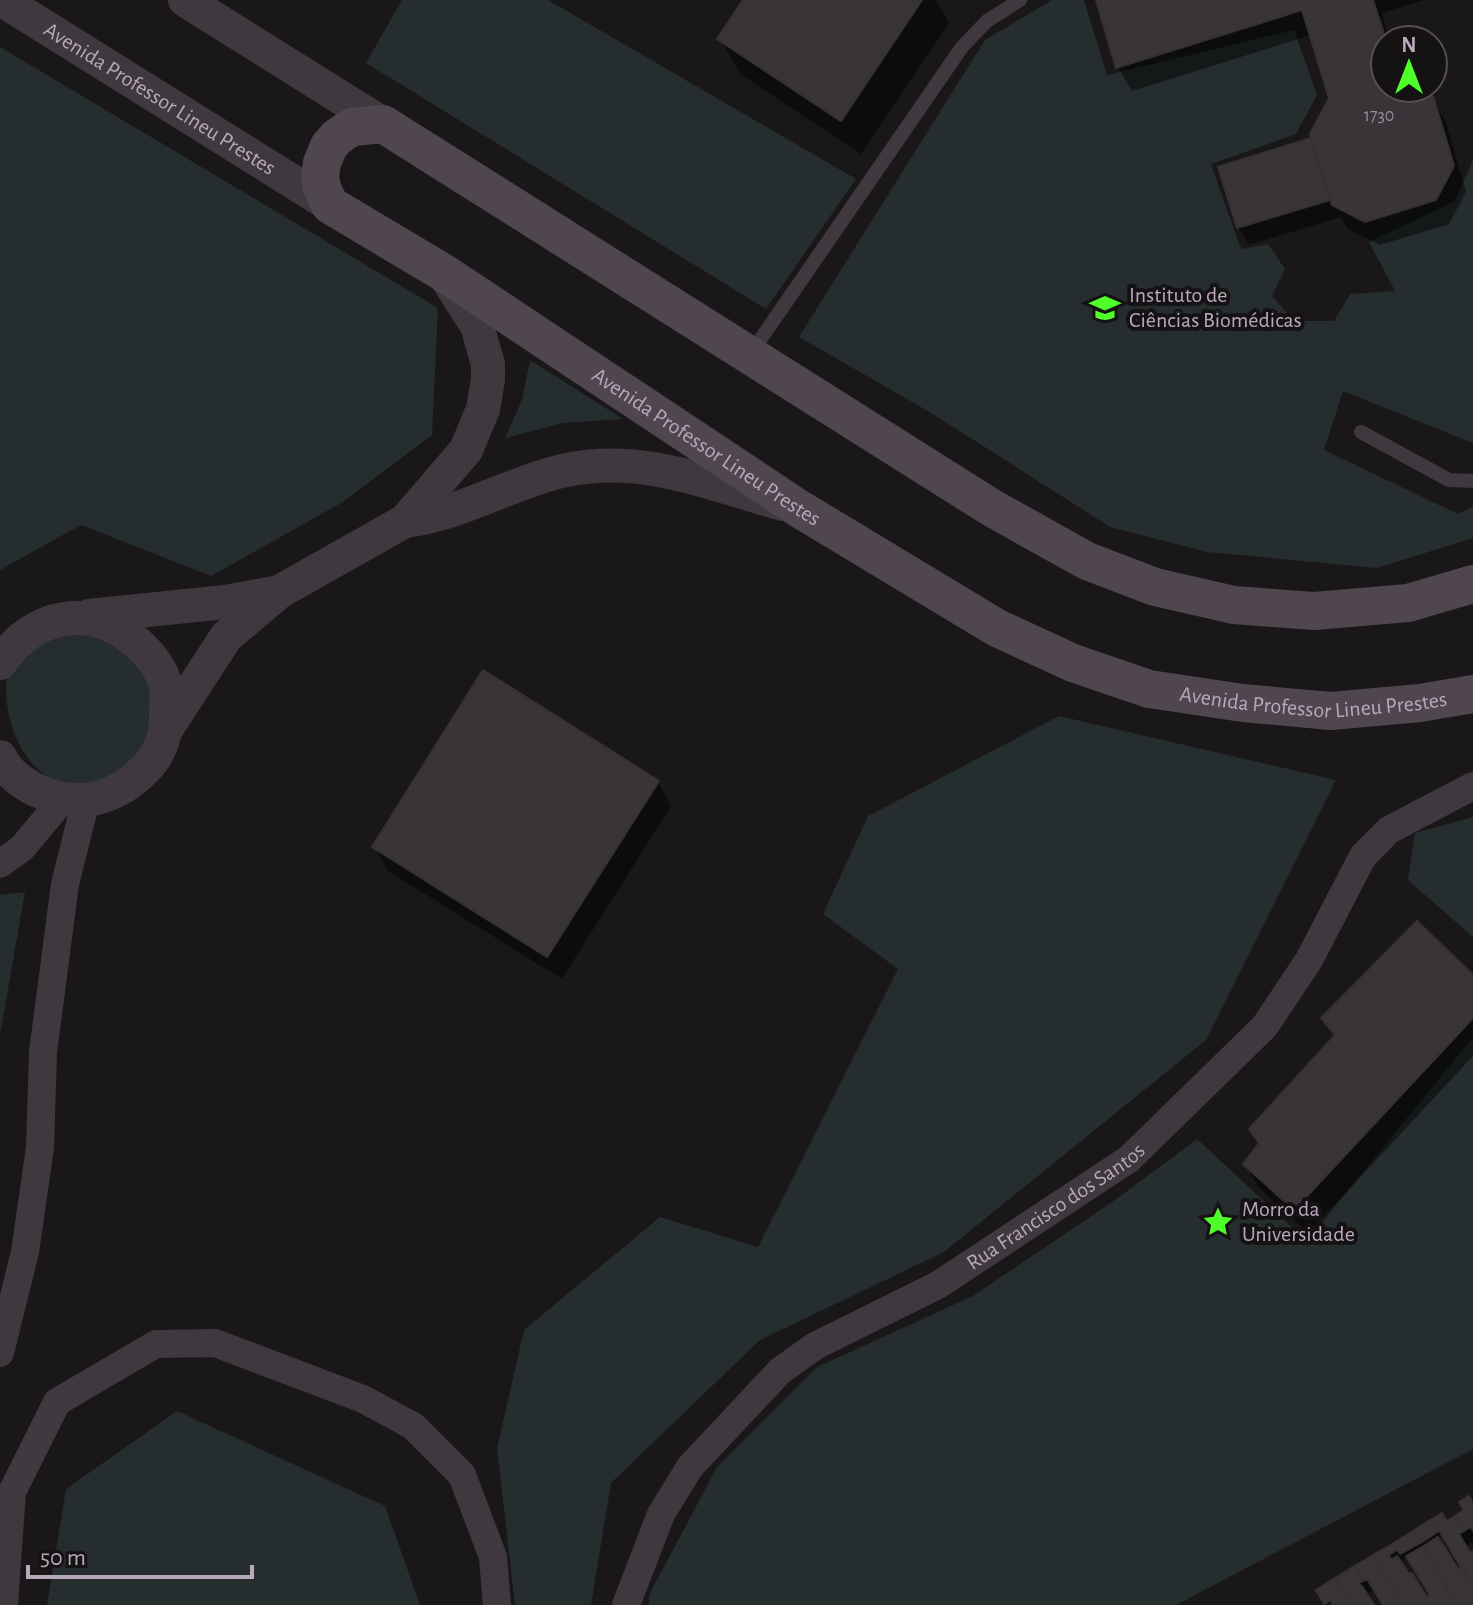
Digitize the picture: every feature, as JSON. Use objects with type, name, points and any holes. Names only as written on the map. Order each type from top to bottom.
[{"type":"main road","points":[[330,205],[320,176],[329,146],[352,127],[383,124],[992,508],[1087,561],[1155,587],[1234,605],[1314,611],[1408,603],[1473,584]]},
{"type":"main road","name":"Avenida Professor Lineu Prestes","points":[[330,205],[444,273],[798,508],[997,628],[1073,663],[1149,689],[1243,703],[1331,711],[1420,703],[1473,694]]},
{"type":"street","name":"Avenida Professor Lineu Prestes","points":[[2,0],[330,205]]},
{"type":"street","points":[[185,0],[383,124]]},
{"type":"street","points":[[0,789],[68,799],[110,794],[131,783],[149,766],[167,728],[226,637],[279,592],[405,521],[466,450],[478,425],[486,395],[488,364],[483,339],[472,315],[444,273]]},
{"type":"street","points":[[405,521],[435,517],[562,471],[631,465],[665,469],[798,508]]},
{"type":"street","points":[[4,655],[37,628],[52,622],[225,602],[279,592]]},
{"type":"street","points":[[85,616],[120,629],[149,653],[166,685],[167,728]]},
{"type":"street","points":[[0,757],[25,785],[68,799]]},
{"type":"street","name":"Rua Francisco dos Santos","points":[[626,1605],[661,1514],[690,1467],[780,1371],[815,1346],[938,1285],[1129,1159],[1265,1026],[1309,960],[1363,856],[1389,830],[1473,786]]},
{"type":"street","points":[[0,864],[22,848],[68,799]]},
{"type":"street","points":[[0,1353],[25,1252],[40,1148],[43,1052],[65,884],[68,799]]},
{"type":"street","points":[[4,1605],[12,1492],[57,1402],[156,1344],[215,1343],[363,1399],[413,1426],[462,1475],[493,1557],[497,1605]]},
{"type":"lane","points":[[749,356],[962,47],[987,21],[1020,0]]},
{"type":"lane","points":[[1361,432],[1449,480],[1473,481]]},
{"type":"shaded area","points":[[402,0],[548,0],[856,179],[766,309],[366,63]]},
{"type":"shaded area","points":[[1052,0],[1084,0],[1107,75],[1294,30],[1317,95],[1296,134],[1211,164],[1241,249],[1268,244],[1285,269],[1272,296],[1294,321],[1334,321],[1350,294],[1395,291],[1369,242],[1455,201],[1473,160],[1473,443],[1343,391],[1324,450],[1458,514],[1473,506],[1473,538],[1377,568],[1207,552],[1110,527],[933,414],[799,337],[985,40]]},
{"type":"shaded area","points":[[0,47],[438,308],[432,435],[343,502],[211,576],[81,525],[0,570]]},
{"type":"shaded area","points":[[530,360],[623,419],[563,423],[505,438],[522,400]]},
{"type":"shaded area","points":[[52,633],[113,635],[155,679],[153,740],[108,782],[70,785],[52,779],[37,769],[15,736],[6,695],[7,675]]},
{"type":"shaded area","points":[[1059,716],[1336,780],[1206,1040],[944,1252],[760,1340],[611,1483],[591,1605],[515,1605],[497,1448],[524,1330],[660,1217],[758,1247],[898,969],[823,914],[868,816]]},
{"type":"shaded area","points":[[1473,817],[1473,937],[1408,880],[1415,833]]},
{"type":"shaded area","points":[[25,892],[0,1035],[0,895]]},
{"type":"shaded area","points":[[1473,1037],[1473,1449],[1176,1605],[649,1605],[649,1595],[717,1467],[817,1367],[973,1296],[1115,1200],[1197,1139],[1307,1241]]},
{"type":"shaded area","points":[[177,1411],[385,1506],[420,1605],[47,1605],[66,1489]]},
{"type":"building","points":[[743,0],[922,0],[841,121],[717,39]]},
{"type":"building","points":[[1096,0],[1373,0],[1381,24],[1369,24],[1369,104],[1435,104],[1454,166],[1436,200],[1365,222],[1332,205],[1310,134],[1329,98],[1302,10],[1116,68]]},
{"type":"building","points":[[1311,138],[1330,200],[1237,228],[1218,167]]},
{"type":"building","points":[[483,670],[659,781],[547,957],[372,847]]},
{"type":"building","points":[[1417,921],[1473,975],[1473,1018],[1294,1210],[1243,1164],[1259,1143],[1249,1129],[1335,1035],[1321,1018]]},
{"type":"building","points":[[1469,1496],[1473,1503],[1473,1531],[1471,1527],[1464,1531],[1455,1516],[1464,1510],[1459,1502]]},
{"type":"building","points":[[1442,1513],[1447,1521],[1455,1516],[1464,1531],[1459,1534],[1470,1553],[1473,1551],[1473,1587],[1432,1519]]},
{"type":"building","points":[[1432,1519],[1439,1531],[1420,1543],[1413,1531]]},
{"type":"building","points":[[1413,1531],[1420,1543],[1400,1554],[1394,1543]]},
{"type":"building","points":[[1438,1537],[1473,1587],[1473,1605],[1457,1605],[1422,1547]]},
{"type":"building","points":[[1394,1543],[1398,1549],[1389,1555],[1391,1560],[1397,1556],[1409,1574],[1412,1573],[1431,1605],[1404,1605],[1373,1555]]},
{"type":"building","points":[[1422,1547],[1457,1605],[1431,1605],[1426,1597],[1430,1595],[1406,1556]]},
{"type":"building","points":[[1373,1555],[1404,1605],[1383,1605],[1367,1579],[1363,1581],[1355,1566]]},
{"type":"building","points":[[1355,1566],[1363,1581],[1358,1584],[1374,1605],[1351,1605],[1335,1578]]},
{"type":"building","points":[[1335,1578],[1351,1605],[1331,1605],[1331,1600],[1324,1604],[1316,1590]]},
{"type":"place","name":"Instituto de Ciências Biomédicas","points":[[1105,308]]},
{"type":"place","name":"Morro da Universidade","points":[[1218,1222]]}]
